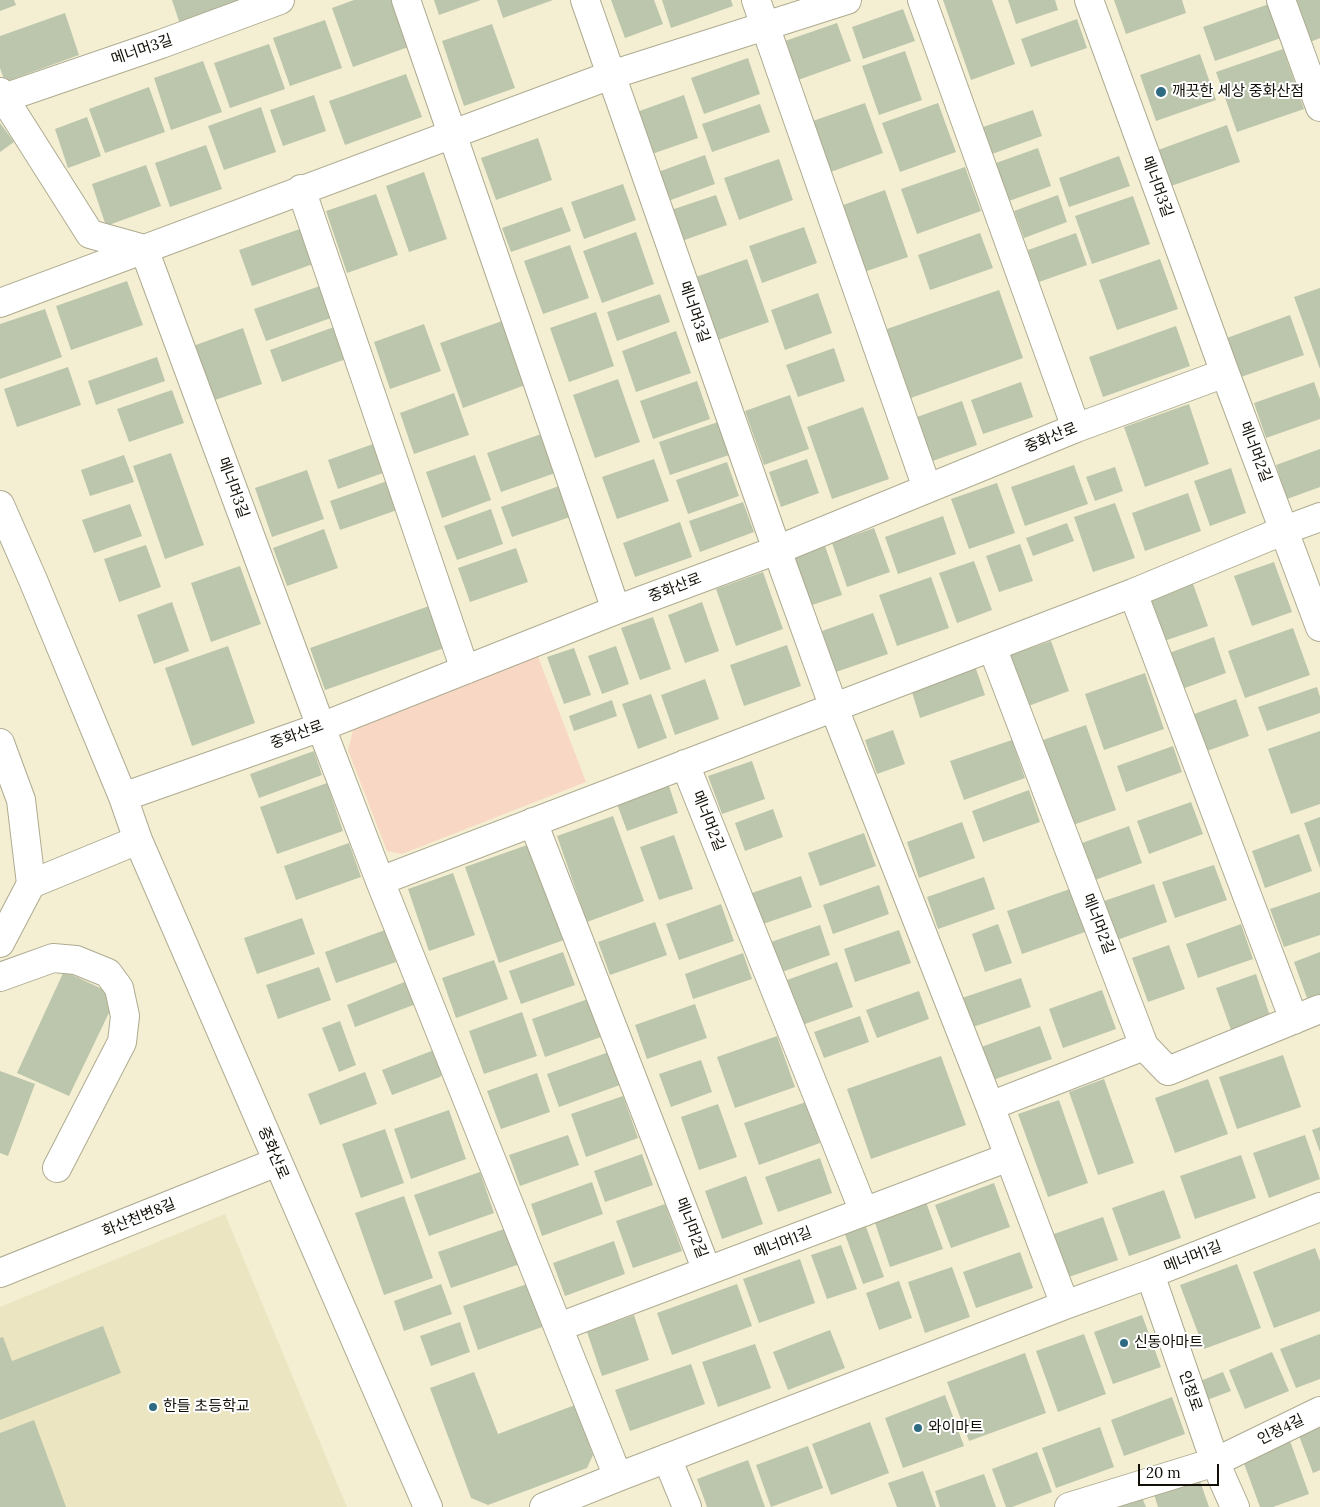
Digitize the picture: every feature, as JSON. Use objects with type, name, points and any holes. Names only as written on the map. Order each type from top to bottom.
[{"type":"street","name":"메너머3길","points":[[280,0],[162,44],[2,95],[90,234],[144,249],[321,727]]},
{"type":"street","points":[[406,0],[616,610]]},
{"type":"street","name":"메너머3길","points":[[584,0],[777,550]]},
{"type":"street","points":[[756,0],[926,488]]},
{"type":"street","points":[[0,303],[611,75],[846,0]]},
{"type":"street","points":[[922,0],[1076,428]]},
{"type":"street","name":"메너머3길","points":[[1089,0],[1225,373]]},
{"type":"street","points":[[1281,0],[1320,107]]},
{"type":"street","points":[[301,190],[466,670]]},
{"type":"street","name":"중화산로","points":[[123,797],[321,727],[616,610],[777,550],[1076,428],[1225,373]]},
{"type":"street","name":"메너머2길","points":[[1225,373],[1320,627]]},
{"type":"street","name":"중화산로","points":[[0,505],[123,797],[138,840],[428,1507]]},
{"type":"street","points":[[380,880],[1133,593],[1285,530],[1320,518]]},
{"type":"street","points":[[777,550],[834,708],[990,1106],[1065,1305]]},
{"type":"street","points":[[1133,593],[1294,1020]]},
{"type":"street","name":"메너머2길","points":[[992,647],[1144,1046]]},
{"type":"street","points":[[321,727],[618,1477]]},
{"type":"street","points":[[0,743],[21,800],[31,884],[0,943]]},
{"type":"street","name":"메너머2길","points":[[685,764],[864,1212]]},
{"type":"street","name":"메너머2길","points":[[533,822],[707,1271]]},
{"type":"street","points":[[31,884],[138,840]]},
{"type":"street","points":[[0,977],[53,958],[76,960],[108,973],[119,988],[125,1016],[122,1042],[57,1168]]},
{"type":"street","points":[[990,1106],[1144,1046],[1168,1071],[1320,1009]]},
{"type":"street","name":"메너머1길","points":[[559,1327],[1009,1157]]},
{"type":"street","name":"화산천변8길","points":[[0,1273],[277,1162]]},
{"type":"street","name":"메너머1길","points":[[544,1507],[1320,1207]]},
{"type":"street","name":"인정로","points":[[1150,1274],[1215,1462],[1235,1507]]},
{"type":"street","name":"인정4길","points":[[1073,1506],[1215,1462],[1320,1411]]},
{"type":"street","points":[[667,1458],[687,1507]]},
{"type":"shaded area","points":[[537,654],[586,782],[402,854],[387,851],[348,750],[354,726]]},
{"type":"shaded area","name":"한들 초등학교","points":[[225,1214],[347,1507],[0,1507],[0,1307]]},
{"type":"building","points":[[0,0],[14,0],[16,5],[0,11]]},
{"type":"building","points":[[172,0],[248,0],[180,24]]},
{"type":"building","points":[[354,0],[395,0],[411,46],[353,67],[332,8]]},
{"type":"building","points":[[434,0],[481,0],[439,15]]},
{"type":"building","points":[[497,0],[553,0],[503,18]]},
{"type":"building","points":[[611,0],[654,0],[663,24],[625,38]]},
{"type":"building","points":[[662,0],[731,0],[733,6],[671,28]]},
{"type":"building","points":[[943,0],[992,0],[1015,64],[971,80]]},
{"type":"building","points":[[1008,0],[1055,0],[1058,10],[1016,24]]},
{"type":"building","points":[[1114,0],[1182,0],[1186,13],[1126,34]]},
{"type":"building","points":[[1295,0],[1320,0],[1320,38],[1310,42]]},
{"type":"building","points":[[1269,4],[1281,38],[1215,61],[1203,27]]},
{"type":"building","points":[[903,9],[915,41],[863,59],[852,27]]},
{"type":"building","points":[[65,13],[79,55],[5,82],[0,68],[0,36]]},
{"type":"building","points":[[1077,19],[1087,48],[1031,67],[1021,39]]},
{"type":"building","points":[[325,20],[342,68],[290,86],[273,38]]},
{"type":"building","points":[[837,23],[851,61],[798,80],[785,41]]},
{"type":"building","points":[[492,24],[515,88],[464,106],[442,41]]},
{"type":"building","points":[[269,44],[285,89],[230,108],[214,63]]},
{"type":"building","points":[[1283,49],[1304,109],[1237,132],[1216,72]]},
{"type":"building","points":[[905,51],[922,100],[879,115],[862,66]]},
{"type":"building","points":[[1200,54],[1216,100],[1156,121],[1140,75]]},
{"type":"building","points":[[748,58],[760,94],[704,114],[691,78]]},
{"type":"building","points":[[203,61],[222,112],[171,130],[154,78]]},
{"type":"building","points":[[406,74],[422,117],[345,145],[329,101]]},
{"type":"building","points":[[149,87],[165,132],[105,153],[89,109]]},
{"type":"building","points":[[314,95],[326,131],[283,146],[270,110]]},
{"type":"building","points":[[684,95],[698,138],[649,155],[634,113]]},
{"type":"building","points":[[865,103],[883,153],[825,174],[807,123]]},
{"type":"building","points":[[938,103],[956,152],[900,172],[882,123]]},
{"type":"building","points":[[760,104],[770,132],[712,152],[702,124]]},
{"type":"building","points":[[261,107],[276,152],[224,170],[208,126]]},
{"type":"building","points":[[1033,110],[1042,136],[992,154],[983,127]]},
{"type":"building","points":[[87,117],[101,156],[68,168],[55,129]]},
{"type":"building","points":[[0,123],[14,142],[0,152]]},
{"type":"building","points":[[1227,125],[1240,162],[1171,186],[1158,150]]},
{"type":"building","points":[[538,138],[552,180],[496,200],[481,158]]},
{"type":"building","points":[[206,145],[222,189],[170,207],[155,163]]},
{"type":"building","points":[[1038,148],[1051,186],[1009,201],[996,163]]},
{"type":"building","points":[[705,155],[715,184],[668,201],[658,172]]},
{"type":"building","points":[[1119,156],[1130,186],[1069,207],[1059,178]]},
{"type":"building","points":[[779,159],[793,200],[739,220],[724,178]]},
{"type":"building","points":[[146,165],[161,206],[106,226],[92,184]]},
{"type":"building","points":[[965,167],[981,211],[917,234],[901,189]]},
{"type":"building","points":[[424,172],[447,239],[409,252],[386,186]]},
{"type":"building","points":[[623,184],[636,220],[584,239],[571,202]]},
{"type":"building","points":[[885,190],[908,257],[855,275],[832,209]]},
{"type":"building","points":[[376,194],[398,255],[347,273],[326,211]]},
{"type":"building","points":[[716,195],[727,225],[676,243],[665,212]]},
{"type":"building","points":[[1058,195],[1067,222],[1024,238],[1014,211]]},
{"type":"building","points":[[1133,196],[1150,244],[1092,264],[1075,216]]},
{"type":"building","points":[[562,207],[571,231],[511,252],[502,228]]},
{"type":"building","points":[[804,227],[817,263],[762,283],[749,246]]},
{"type":"building","points":[[300,229],[313,264],[252,286],[239,250]]},
{"type":"building","points":[[636,232],[654,284],[602,303],[583,251]]},
{"type":"building","points":[[980,233],[993,268],[930,290],[918,255]]},
{"type":"building","points":[[1076,233],[1087,265],[1039,282],[1028,250]]},
{"type":"building","points":[[570,245],[589,298],[543,314],[524,261]]},
{"type":"building","points":[[747,259],[769,322],[715,341],[693,278]]},
{"type":"building","points":[[1160,259],[1178,309],[1117,330],[1099,280]]},
{"type":"building","points":[[127,281],[143,325],[71,350],[56,306]]},
{"type":"building","points":[[320,286],[331,318],[266,341],[254,309]]},
{"type":"building","points":[[1320,288],[1320,369],[1294,297]]},
{"type":"building","points":[[999,290],[1023,358],[908,399],[884,330]]},
{"type":"building","points":[[818,293],[832,333],[785,350],[771,310]]},
{"type":"building","points":[[660,294],[670,322],[617,341],[607,312]]},
{"type":"building","points":[[45,309],[62,357],[0,379],[0,324]]},
{"type":"building","points":[[596,312],[614,366],[569,382],[550,328]]},
{"type":"building","points":[[1290,315],[1304,355],[1238,378],[1224,339]]},
{"type":"building","points":[[505,320],[528,384],[463,408],[440,343]]},
{"type":"building","points":[[424,324],[441,371],[390,389],[374,342]]},
{"type":"building","points":[[1176,326],[1190,366],[1103,397],[1089,357]]},
{"type":"building","points":[[334,327],[346,359],[282,382],[270,350]]},
{"type":"building","points":[[243,328],[262,384],[212,401],[193,346]]},
{"type":"building","points":[[676,331],[691,373],[636,392],[622,351]]},
{"type":"building","points":[[834,348],[845,381],[798,397],[786,365]]},
{"type":"building","points":[[157,357],[165,381],[96,405],[88,381]]},
{"type":"building","points":[[68,367],[81,405],[17,427],[4,389]]},
{"type":"building","points":[[618,379],[640,442],[595,458],[573,395]]},
{"type":"building","points":[[697,381],[710,419],[653,439],[640,401]]},
{"type":"building","points":[[1021,382],[1033,417],[983,434],[971,400]]},
{"type":"building","points":[[1314,382],[1320,399],[1320,419],[1266,438],[1254,403]]},
{"type":"building","points":[[172,390],[184,423],[129,442],[117,409]]},
{"type":"building","points":[[454,393],[469,435],[414,454],[400,413]]},
{"type":"building","points":[[790,395],[809,449],[764,465],[745,411]]},
{"type":"building","points":[[962,401],[977,445],[930,462],[914,418]]},
{"type":"building","points":[[1189,404],[1209,464],[1145,487],[1124,427]]},
{"type":"building","points":[[863,407],[889,479],[832,499],[807,427]]},
{"type":"building","points":[[718,422],[729,455],[670,475],[659,442]]},
{"type":"building","points":[[547,432],[561,471],[501,492],[487,453]]},
{"type":"building","points":[[376,443],[386,472],[338,489],[328,460]]},
{"type":"building","points":[[1320,449],[1320,487],[1287,499],[1276,465]]},
{"type":"building","points":[[171,453],[204,545],[165,559],[133,466]]},
{"type":"building","points":[[124,455],[134,482],[90,496],[81,470]]},
{"type":"building","points":[[475,455],[491,500],[442,518],[426,472]]},
{"type":"building","points":[[654,459],[669,501],[617,519],[602,477]]},
{"type":"building","points":[[807,459],[819,493],[781,507],[769,472]]},
{"type":"building","points":[[727,462],[739,496],[688,514],[676,480]]},
{"type":"building","points":[[1074,465],[1088,504],[1025,526],[1011,487]]},
{"type":"building","points":[[1115,467],[1123,491],[1095,501],[1086,477]]},
{"type":"building","points":[[1231,468],[1246,513],[1210,526],[1194,481]]},
{"type":"building","points":[[307,470],[324,519],[272,537],[255,488]]},
{"type":"building","points":[[393,479],[403,508],[340,530],[330,501]]},
{"type":"building","points":[[997,483],[1015,533],[969,549],[951,499]]},
{"type":"building","points":[[559,486],[570,517],[512,537],[501,507]]},
{"type":"building","points":[[1188,493],[1201,531],[1145,551],[1132,513]]},
{"type":"building","points":[[743,502],[754,532],[700,552],[689,521]]},
{"type":"building","points":[[1115,503],[1135,558],[1093,572],[1074,517]]},
{"type":"building","points":[[130,504],[142,536],[94,553],[82,520]]},
{"type":"building","points":[[491,509],[503,544],[457,560],[444,526]]},
{"type":"building","points":[[943,516],[956,554],[898,574],[885,537]]},
{"type":"building","points":[[680,522],[692,557],[635,577],[623,543]]},
{"type":"building","points":[[1067,523],[1074,541],[1033,556],[1026,538]]},
{"type":"building","points":[[874,528],[890,572],[847,587],[832,543]]},
{"type":"building","points":[[324,529],[338,568],[287,586],[273,548]]},
{"type":"building","points":[[824,543],[842,595],[809,606],[791,555]]},
{"type":"building","points":[[1020,544],[1033,581],[999,592],[986,556]]},
{"type":"building","points":[[146,545],[161,587],[119,602],[104,559]]},
{"type":"building","points":[[516,548],[528,582],[470,602],[458,568]]},
{"type":"building","points":[[974,561],[992,610],[957,623],[939,573]]},
{"type":"building","points":[[1274,562],[1292,612],[1252,626],[1234,576]]},
{"type":"building","points":[[240,566],[261,624],[211,642],[191,583]]},
{"type":"building","points":[[763,572],[783,629],[736,646],[716,589]]},
{"type":"building","points":[[931,577],[949,628],[897,646],[879,595]]},
{"type":"building","points":[[1192,581],[1208,626],[1164,641],[1148,596]]},
{"type":"building","points":[[172,602],[189,651],[154,664],[137,615]]},
{"type":"building","points":[[702,602],[719,651],[685,663],[668,615]]},
{"type":"building","points":[[432,605],[447,647],[325,690],[310,648]]},
{"type":"building","points":[[873,613],[888,654],[836,672],[822,631]]},
{"type":"building","points":[[653,617],[671,669],[640,680],[621,628]]},
{"type":"building","points":[[1293,628],[1310,675],[1245,698],[1228,651]]},
{"type":"building","points":[[1214,637],[1226,673],[1182,689],[1169,653]]},
{"type":"building","points":[[1051,641],[1069,691],[1023,708],[1005,657]]},
{"type":"building","points":[[787,645],[801,686],[744,706],[730,665]]},
{"type":"building","points":[[228,646],[255,723],[192,746],[165,668]]},
{"type":"building","points":[[616,646],[629,684],[602,694],[588,656]]},
{"type":"building","points":[[574,648],[591,695],[564,704],[547,657]]},
{"type":"building","points":[[975,666],[985,695],[920,718],[911,689]]},
{"type":"building","points":[[1145,673],[1164,729],[1104,750],[1085,694]]},
{"type":"building","points":[[705,679],[719,719],[675,735],[661,695]]},
{"type":"building","points":[[1317,687],[1320,697],[1320,713],[1267,731],[1258,707]]},
{"type":"building","points":[[651,694],[667,738],[638,749],[622,704]]},
{"type":"building","points":[[1236,699],[1249,736],[1207,751],[1194,714]]},
{"type":"building","points":[[612,700],[617,716],[574,731],[569,716]]},
{"type":"building","points":[[1086,725],[1116,810],[1073,825],[1043,740]]},
{"type":"building","points":[[893,730],[905,764],[877,774],[865,740]]},
{"type":"building","points":[[1320,731],[1320,804],[1291,814],[1268,749]]},
{"type":"building","points":[[1012,740],[1025,778],[964,800],[950,761]]},
{"type":"building","points":[[1173,746],[1182,772],[1126,792],[1117,766]]},
{"type":"building","points":[[314,751],[322,775],[259,798],[250,774]]},
{"type":"building","points":[[752,761],[765,799],[722,814],[708,776]]},
{"type":"building","points":[[327,783],[343,831],[277,854],[260,807]]},
{"type":"building","points":[[669,786],[678,813],[627,831],[617,804]]},
{"type":"building","points":[[1029,790],[1040,822],[983,842],[972,811]]},
{"type":"building","points":[[1191,802],[1203,834],[1149,854],[1137,821]]},
{"type":"building","points":[[773,809],[783,837],[745,851],[735,823]]},
{"type":"building","points":[[613,816],[644,901],[587,922],[557,836]]},
{"type":"building","points":[[1320,817],[1320,868],[1304,823]]},
{"type":"building","points":[[962,822],[975,858],[919,878],[907,842]]},
{"type":"building","points":[[1129,826],[1142,863],[1095,880],[1082,843]]},
{"type":"building","points":[[864,833],[876,866],[820,886],[808,853]]},
{"type":"building","points":[[1299,834],[1312,871],[1265,888],[1252,851]]},
{"type":"building","points":[[674,835],[693,889],[659,900],[640,847]]},
{"type":"building","points":[[349,843],[361,877],[296,900],[284,866]]},
{"type":"building","points":[[530,844],[564,940],[499,963],[465,867]]},
{"type":"building","points":[[1214,865],[1227,900],[1175,918],[1162,882]]},
{"type":"building","points":[[453,873],[475,935],[429,951],[408,889]]},
{"type":"building","points":[[801,876],[812,907],[763,924],[752,893]]},
{"type":"building","points":[[984,877],[995,909],[938,929],[927,897]]},
{"type":"building","points":[[1154,884],[1167,922],[1117,940],[1104,901]]},
{"type":"building","points":[[879,885],[889,914],[833,934],[823,905]]},
{"type":"building","points":[[1070,889],[1085,932],[1022,954],[1007,911]]},
{"type":"building","points":[[1320,892],[1320,935],[1284,947],[1270,909]]},
{"type":"building","points":[[721,904],[734,941],[679,960],[666,924]]},
{"type":"building","points":[[302,918],[315,954],[257,974],[244,938]]},
{"type":"building","points":[[655,922],[667,955],[610,975],[598,942]]},
{"type":"building","points":[[998,924],[1012,963],[985,972],[972,934]]},
{"type":"building","points":[[1241,924],[1253,959],[1198,978],[1186,944]]},
{"type":"building","points":[[820,925],[830,955],[782,972],[771,942]]},
{"type":"building","points":[[385,930],[396,962],[336,983],[325,952]]},
{"type":"building","points":[[899,930],[911,963],[855,982],[844,949]]},
{"type":"building","points":[[1169,945],[1185,989],[1148,1002],[1132,958]]},
{"type":"building","points":[[563,952],[575,985],[521,1004],[509,971]]},
{"type":"building","points":[[1320,952],[1320,994],[1307,998],[1294,962]]},
{"type":"building","points":[[743,953],[752,979],[693,999],[685,974]]},
{"type":"building","points":[[494,960],[508,999],[456,1018],[442,978]]},
{"type":"building","points":[[837,962],[853,1007],[802,1025],[787,980]]},
{"type":"building","points":[[319,967],[331,1000],[278,1019],[266,985]]},
{"type":"building","points":[[64,971],[117,996],[69,1096],[17,1073]]},
{"type":"building","points":[[1256,974],[1270,1016],[1231,1030],[1216,988]]},
{"type":"building","points":[[1021,978],[1031,1007],[973,1027],[962,998]]},
{"type":"building","points":[[407,981],[416,1004],[355,1027],[347,1005]]},
{"type":"building","points":[[1102,990],[1116,1029],[1063,1048],[1049,1009]]},
{"type":"building","points":[[919,991],[929,1019],[877,1038],[866,1010]]},
{"type":"building","points":[[588,999],[601,1037],[545,1057],[532,1019]]},
{"type":"building","points":[[695,1004],[707,1038],[647,1059],[635,1025]]},
{"type":"building","points":[[522,1012],[537,1056],[484,1074],[469,1031]]},
{"type":"building","points":[[860,1016],[869,1042],[824,1058],[814,1032]]},
{"type":"building","points":[[340,1021],[356,1065],[339,1072],[322,1028]]},
{"type":"building","points":[[1040,1026],[1052,1059],[993,1080],[981,1047]]},
{"type":"building","points":[[777,1036],[795,1087],[735,1108],[717,1057]]},
{"type":"building","points":[[442,1047],[449,1065],[440,1077],[392,1095],[382,1070]]},
{"type":"building","points":[[609,1052],[620,1085],[559,1107],[547,1074]]},
{"type":"building","points":[[1283,1055],[1301,1107],[1237,1129],[1219,1077]]},
{"type":"building","points":[[941,1056],[966,1125],[871,1159],[847,1089]]},
{"type":"building","points":[[701,1060],[712,1092],[671,1107],[659,1074]]},
{"type":"building","points":[[0,1071],[35,1084],[8,1156],[0,1153]]},
{"type":"building","points":[[365,1072],[377,1104],[320,1125],[308,1094]]},
{"type":"building","points":[[537,1073],[550,1112],[501,1129],[487,1091]]},
{"type":"building","points":[[1104,1079],[1134,1163],[1098,1175],[1069,1092]]},
{"type":"building","points":[[1208,1079],[1228,1134],[1175,1153],[1155,1098]]},
{"type":"building","points":[[623,1096],[638,1138],[586,1157],[571,1114]]},
{"type":"building","points":[[1059,1100],[1088,1183],[1048,1197],[1018,1114]]},
{"type":"building","points":[[806,1102],[820,1143],[759,1165],[744,1123]]},
{"type":"building","points":[[718,1104],[737,1157],[699,1170],[681,1117]]},
{"type":"building","points":[[449,1110],[466,1159],[411,1179],[394,1129]]},
{"type":"building","points":[[1320,1127],[1320,1152],[1312,1130]]},
{"type":"building","points":[[385,1129],[404,1183],[361,1198],[342,1144]]},
{"type":"building","points":[[568,1135],[579,1165],[520,1186],[509,1155]]},
{"type":"building","points":[[1305,1135],[1320,1179],[1269,1198],[1253,1153]]},
{"type":"building","points":[[642,1154],[653,1185],[605,1202],[594,1171]]},
{"type":"building","points":[[1241,1155],[1256,1198],[1195,1219],[1180,1176]]},
{"type":"building","points":[[820,1158],[832,1193],[778,1212],[765,1177]]},
{"type":"building","points":[[480,1172],[494,1213],[429,1236],[414,1195]]},
{"type":"building","points":[[746,1176],[763,1224],[722,1239],[705,1191]]},
{"type":"building","points":[[592,1182],[603,1214],[542,1236],[531,1204]]},
{"type":"building","points":[[994,1183],[1010,1227],[951,1248],[935,1205]]},
{"type":"building","points":[[1164,1190],[1181,1238],[1129,1256],[1112,1208]]},
{"type":"building","points":[[404,1196],[433,1278],[384,1295],[355,1213]]},
{"type":"building","points":[[926,1202],[943,1249],[890,1267],[874,1220]]},
{"type":"building","points":[[665,1204],[682,1251],[633,1268],[616,1221]]},
{"type":"building","points":[[1103,1217],[1118,1260],[1066,1278],[1051,1235]]},
{"type":"building","points":[[863,1218],[884,1277],[863,1284],[842,1226]]},
{"type":"building","points":[[507,1228],[520,1264],[451,1288],[438,1252]]},
{"type":"building","points":[[614,1241],[625,1274],[565,1296],[553,1263]]},
{"type":"building","points":[[841,1245],[857,1289],[827,1299],[811,1255]]},
{"type":"building","points":[[1315,1248],[1320,1261],[1320,1311],[1274,1328],[1253,1272]]},
{"type":"building","points":[[1020,1252],[1033,1288],[976,1308],[963,1272]]},
{"type":"building","points":[[800,1259],[815,1303],[759,1323],[743,1279]]},
{"type":"building","points":[[1237,1264],[1261,1328],[1204,1349],[1180,1285]]},
{"type":"building","points":[[952,1267],[970,1317],[925,1333],[908,1282]]},
{"type":"building","points":[[899,1281],[912,1318],[879,1330],[866,1293]]},
{"type":"building","points":[[530,1283],[545,1326],[478,1350],[463,1306]]},
{"type":"building","points":[[441,1284],[452,1314],[404,1331],[394,1301]]},
{"type":"building","points":[[737,1284],[752,1326],[672,1355],[657,1313]]},
{"type":"building","points":[[634,1315],[649,1360],[602,1376],[587,1332]]},
{"type":"building","points":[[1142,1315],[1161,1367],[1113,1384],[1094,1332]]},
{"type":"building","points":[[460,1322],[470,1352],[431,1366],[420,1336]]},
{"type":"building","points":[[103,1326],[121,1373],[0,1420],[0,1338],[3,1337],[12,1361]]},
{"type":"building","points":[[830,1330],[845,1368],[788,1390],[773,1352]]},
{"type":"building","points":[[1084,1334],[1106,1394],[1058,1412],[1036,1351]]},
{"type":"building","points":[[1320,1334],[1320,1379],[1296,1388],[1280,1349]]},
{"type":"building","points":[[755,1344],[771,1388],[718,1407],[702,1362]]},
{"type":"building","points":[[1272,1352],[1289,1391],[1245,1409],[1229,1370]]},
{"type":"building","points":[[1025,1353],[1046,1413],[969,1441],[947,1382]]},
{"type":"building","points":[[691,1364],[705,1404],[630,1431],[615,1390]]},
{"type":"building","points":[[474,1372],[498,1434],[575,1405],[593,1455],[587,1468],[488,1505],[471,1498],[430,1388]]},
{"type":"building","points":[[1223,1372],[1231,1391],[1207,1400],[1200,1381]]},
{"type":"building","points":[[945,1395],[964,1446],[903,1468],[885,1418]]},
{"type":"building","points":[[1172,1397],[1185,1434],[1124,1456],[1111,1420]]},
{"type":"building","points":[[34,1420],[66,1507],[0,1507],[0,1433]]},
{"type":"building","points":[[870,1422],[889,1473],[831,1495],[812,1444]]},
{"type":"building","points":[[1320,1425],[1320,1470],[1313,1473],[1298,1433]]},
{"type":"building","points":[[1100,1427],[1114,1467],[1056,1488],[1042,1448]]},
{"type":"building","points":[[1290,1441],[1309,1494],[1273,1507],[1260,1507],[1242,1458]]},
{"type":"building","points":[[808,1446],[823,1488],[771,1507],[756,1465]]},
{"type":"building","points":[[1037,1452],[1052,1492],[1012,1507],[1006,1507],[992,1469]]},
{"type":"building","points":[[748,1460],[765,1507],[707,1507],[697,1479]]},
{"type":"building","points":[[923,1471],[936,1507],[897,1507],[888,1483]]},
{"type":"building","points":[[984,1474],[996,1507],[940,1507],[935,1491]]},
{"type":"building","points":[[1198,1475],[1209,1507],[1158,1507],[1153,1491]]},
{"type":"building","points":[[1141,1495],[1146,1507],[1109,1507]]},
{"type":"place","name":"깨끗한 세상 중화산점","points":[[1161,92]]},
{"type":"place","name":"신동아마트","points":[[1124,1343]]},
{"type":"place","name":"한들 초등학교","points":[[153,1407]]},
{"type":"place","name":"와이마트","points":[[918,1428]]}]
